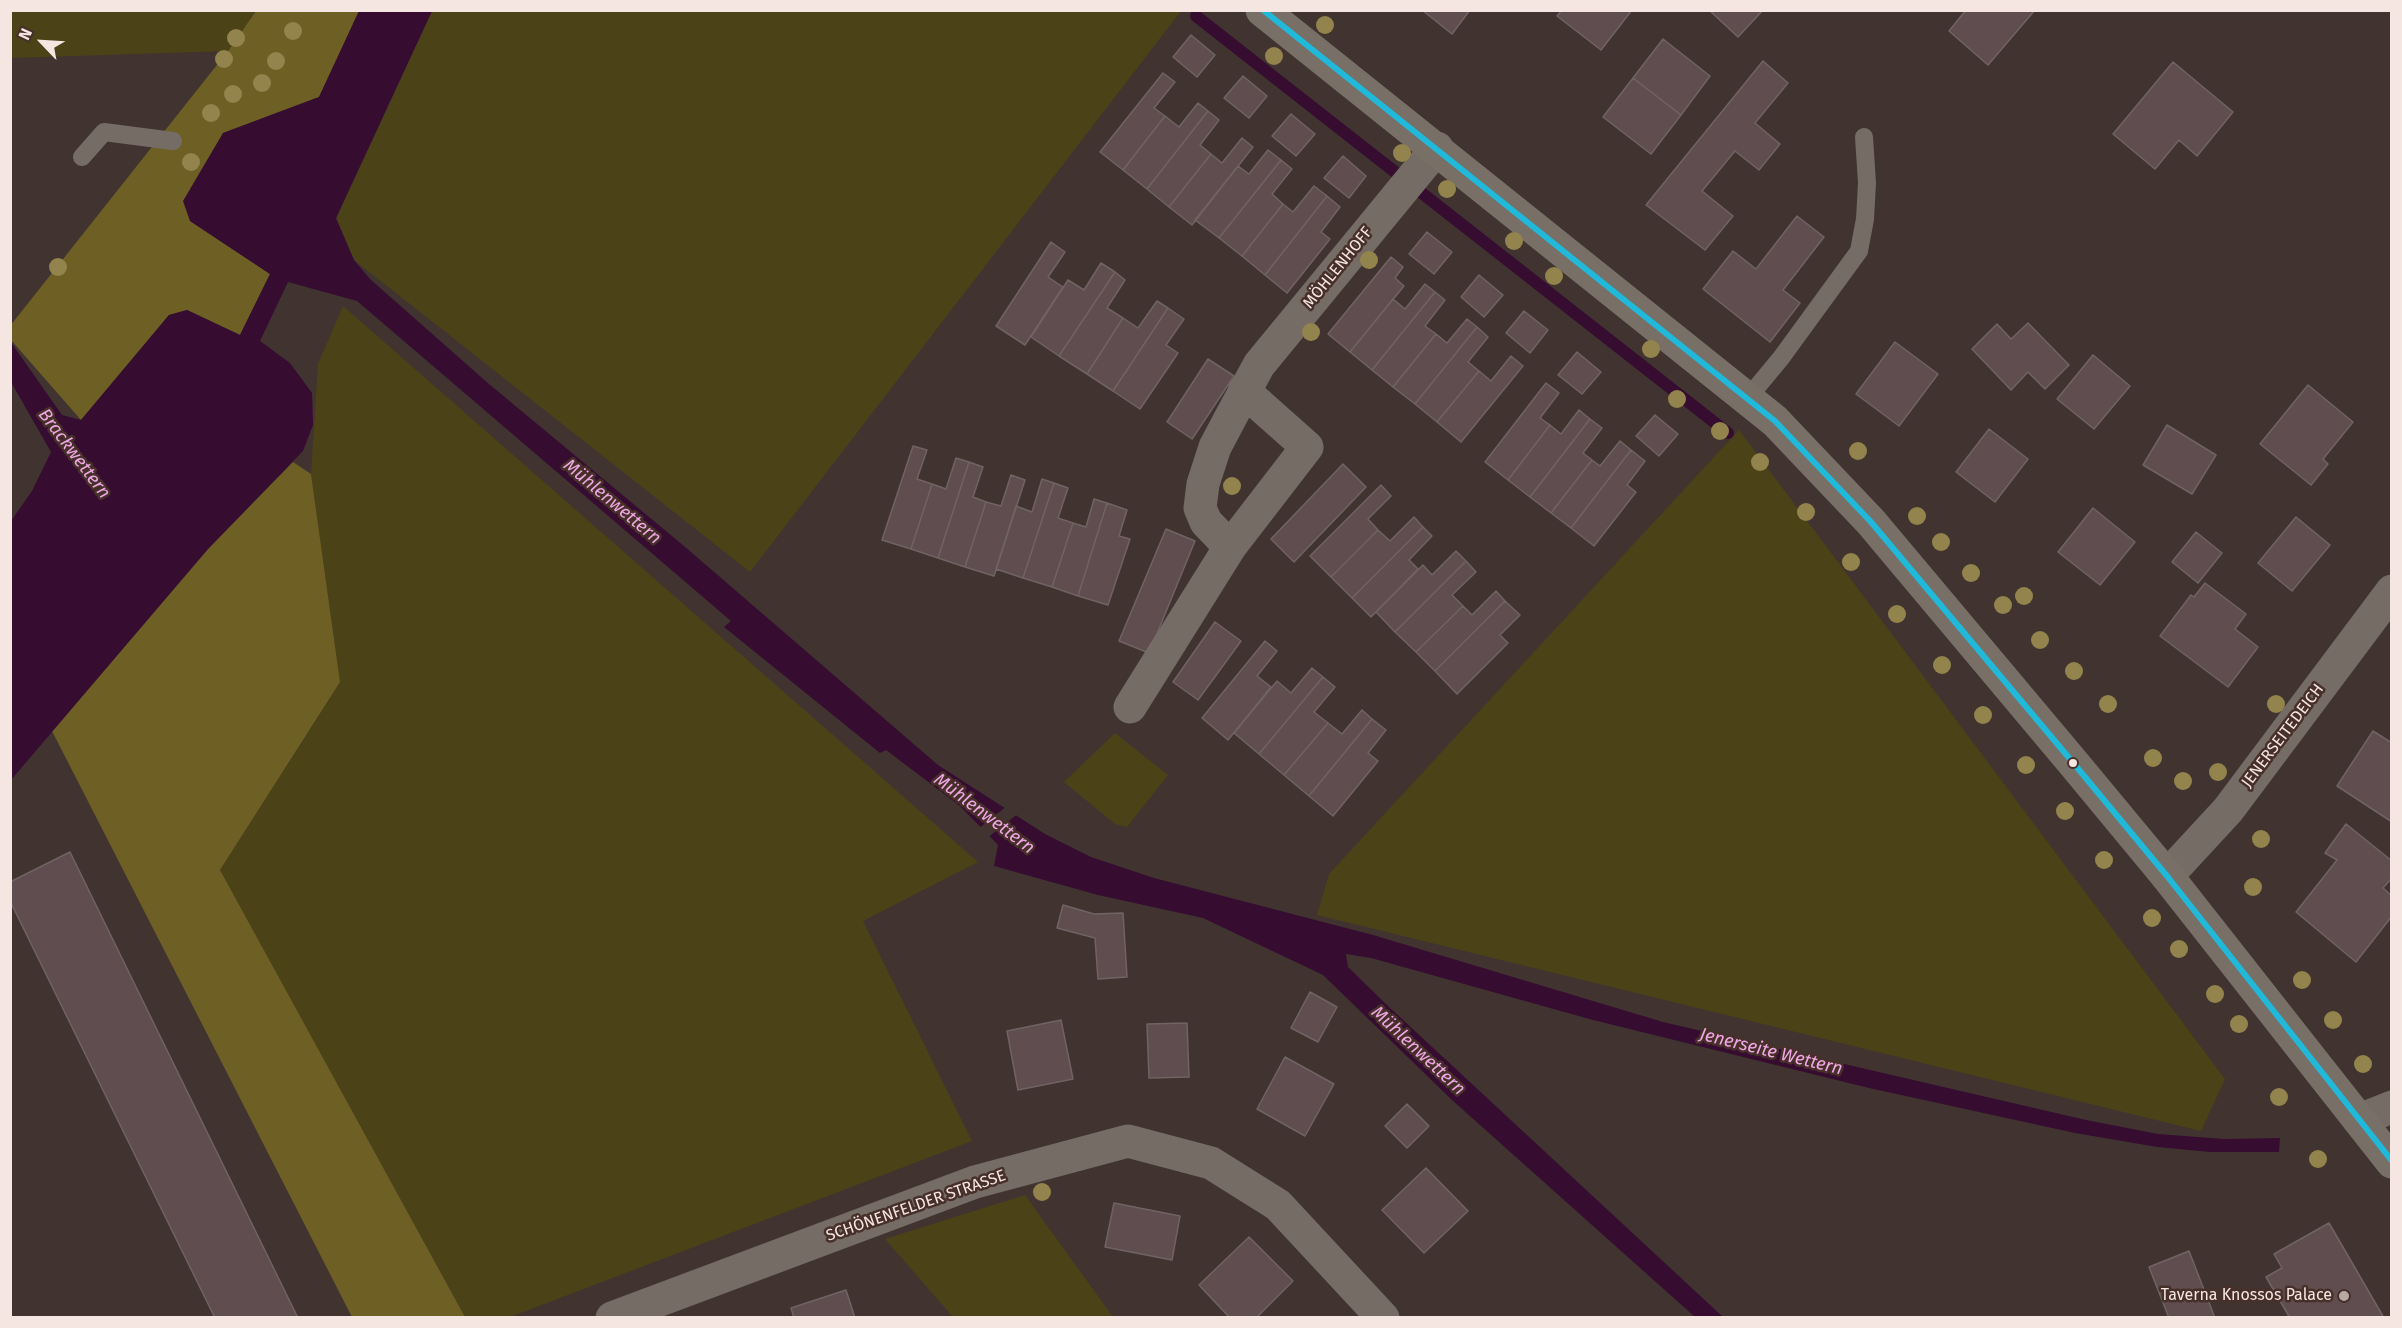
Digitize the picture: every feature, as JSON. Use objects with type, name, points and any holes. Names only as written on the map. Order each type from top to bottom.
[{"type":"street","points":[[1262,10],[1418,171],[1747,399],[1775,421],[1871,522],[2167,876],[2391,1162]]},
{"type":"street","name":"MÖHLENHOFF","points":[[1230,547],[1206,522],[1200,508],[1203,484],[1215,447],[1259,365],[1418,171]]},
{"type":"street","points":[[1130,707],[1230,547],[1307,447],[1244,391]]},
{"type":"street","name":"JENERSEITEDEICH","points":[[2167,876],[2228,810],[2391,591]]},
{"type":"street","points":[[2359,1120],[2391,1107]]},
{"type":"street","name":"SCHÖNENFELDER STRASSE","points":[[612,1317],[975,1182],[1128,1141],[1211,1163],[1278,1205],[1383,1317]]},
{"type":"lane","points":[[82,157],[104,132],[173,141]]},
{"type":"lane","points":[[1747,399],[1781,358],[1859,251],[1865,219],[1867,183],[1864,137]]},
{"type":"shaded area","points":[[10,11],[256,11],[228,51],[11,58]]},
{"type":"shaded area","points":[[256,11],[359,11],[319,97],[223,133],[190,221],[270,274],[240,335],[187,310],[169,315],[81,420],[11,340],[10,326],[228,51]]},
{"type":"shaded area","points":[[432,11],[1181,11],[750,572],[354,260],[336,219]]},
{"type":"shaded area","points":[[343,306],[978,862],[863,921],[972,1141],[510,1317],[465,1317],[220,870],[340,682],[311,474],[318,364]]},
{"type":"shaded area","points":[[1739,430],[2225,1079],[2201,1131],[1317,915],[1329,874]]},
{"type":"shaded area","points":[[293,462],[311,474],[340,682],[220,870],[465,1317],[352,1317],[52,731],[208,549]]},
{"type":"shaded area","points":[[1115,733],[1168,775],[1127,827],[1115,824],[1064,782]]},
{"type":"shaded area","points":[[1025,1195],[1113,1317],[953,1317],[885,1239]]},
{"type":"water","points":[[359,11],[432,11],[336,218],[354,260],[370,279],[489,384],[684,546],[938,765],[1045,834],[1091,857],[1154,878],[1373,935],[1663,1022],[2086,1120],[2158,1134],[2224,1139],[2280,1138],[2279,1152],[2210,1152],[2157,1147],[2075,1133],[1869,1088],[1593,1020],[1371,958],[1346,954],[1348,967],[1388,1006],[1723,1317],[1695,1317],[1452,1100],[1323,975],[1203,918],[1098,895],[994,866],[998,845],[960,806],[886,750],[880,753],[724,627],[731,621],[357,301],[288,282],[260,341],[290,363],[312,393],[313,425],[303,451],[208,549],[11,780],[11,521],[32,491],[51,452],[11,382],[10,341],[62,415],[81,420],[169,315],[187,310],[240,335],[270,274],[190,221],[183,201],[223,133],[319,97]]},
{"type":"pier","points":[[1007,806],[1019,813],[987,838],[978,829]]},
{"type":"building","points":[[1422,10],[1470,10],[1452,34]]},
{"type":"building","points":[[1562,10],[1632,10],[1601,50],[1557,16]]},
{"type":"building","points":[[1709,10],[1763,10],[1738,37]]},
{"type":"building","points":[[1966,10],[2035,10],[1988,65],[1949,31]]},
{"type":"building","points":[[1191,35],[1215,55],[1197,77],[1173,57]]},
{"type":"building","points":[[1663,39],[1710,76],[1681,115],[1633,78]]},
{"type":"building","points":[[1763,61],[1788,83],[1755,123],[1780,144],[1759,170],[1735,151],[1702,191],[1733,216],[1705,250],[1646,205]]},
{"type":"building","points":[[2173,62],[2233,112],[2197,156],[2179,140],[2155,169],[2113,134]]},
{"type":"building","points":[[1163,73],[1175,82],[1154,108],[1165,116],[1123,170],[1100,152]]},
{"type":"building","points":[[1243,76],[1267,96],[1249,118],[1224,98]]},
{"type":"building","points":[[1633,78],[1681,115],[1651,154],[1603,117]]},
{"type":"building","points":[[1198,103],[1208,111],[1147,189],[1123,170],[1165,116],[1179,127]]},
{"type":"building","points":[[1208,111],[1219,120],[1200,145],[1211,154],[1169,207],[1147,189]]},
{"type":"building","points":[[1291,114],[1315,134],[1296,156],[1272,136]]},
{"type":"building","points":[[1242,138],[1253,147],[1192,225],[1169,207],[1211,154],[1222,163]]},
{"type":"building","points":[[1268,150],[1281,160],[1219,238],[1195,220],[1238,166],[1249,174]]},
{"type":"building","points":[[1343,156],[1366,176],[1349,198],[1324,178]]},
{"type":"building","points":[[1281,160],[1292,169],[1272,194],[1283,204],[1242,256],[1219,238]]},
{"type":"building","points":[[1314,186],[1327,196],[1265,275],[1242,256],[1283,204],[1293,212]]},
{"type":"building","points":[[1327,196],[1340,207],[1321,232],[1330,239],[1287,293],[1265,275]]},
{"type":"building","points":[[1797,216],[1824,237],[1783,290],[1800,303],[1770,342],[1703,289],[1733,251],[1756,269]]},
{"type":"building","points":[[1427,232],[1452,252],[1434,274],[1409,254]]},
{"type":"building","points":[[1051,242],[1065,252],[1048,277],[1063,287],[1025,345],[996,326]]},
{"type":"building","points":[[1391,257],[1403,267],[1395,278],[1404,286],[1350,352],[1328,334]]},
{"type":"building","points":[[1101,263],[1115,272],[1059,356],[1031,337],[1068,280],[1084,290]]},
{"type":"building","points":[[1115,272],[1125,280],[1107,308],[1123,318],[1087,374],[1059,356]]},
{"type":"building","points":[[1479,275],[1503,295],[1484,317],[1461,297]]},
{"type":"building","points":[[1425,284],[1435,292],[1372,370],[1350,352],[1393,299],[1405,309]]},
{"type":"building","points":[[1435,292],[1445,300],[1425,326],[1436,334],[1393,387],[1372,370]]},
{"type":"building","points":[[1157,301],[1168,308],[1113,391],[1087,374],[1123,318],[1138,328]]},
{"type":"building","points":[[1168,308],[1184,319],[1166,345],[1178,353],[1140,409],[1113,391]]},
{"type":"building","points":[[1524,311],[1548,330],[1530,353],[1506,333]]},
{"type":"building","points":[[1467,319],[1477,327],[1415,404],[1393,387],[1436,334],[1447,343]]},
{"type":"building","points":[[2028,323],[2069,365],[2045,389],[2028,372],[2011,390],[1972,349],[1997,324],[2011,339]]},
{"type":"building","points":[[1477,327],[1488,337],[1468,362],[1479,371],[1437,422],[1415,404]]},
{"type":"building","points":[[1895,342],[1938,374],[1899,426],[1856,394]]},
{"type":"building","points":[[1577,352],[1601,372],[1582,394],[1558,375]]},
{"type":"building","points":[[2093,355],[2130,386],[2094,429],[2057,399]]},
{"type":"building","points":[[1511,356],[1523,366],[1461,442],[1437,422],[1479,371],[1491,381]]},
{"type":"building","points":[[1208,359],[1234,376],[1192,439],[1167,422]]},
{"type":"building","points":[[1546,383],[1559,393],[1540,418],[1550,425],[1508,480],[1485,462]]},
{"type":"building","points":[[2308,385],[2353,422],[2323,459],[2328,464],[2311,485],[2260,444]]},
{"type":"building","points":[[1579,410],[1590,419],[1530,497],[1508,480],[1550,425],[1561,434]]},
{"type":"building","points":[[1655,415],[1678,434],[1659,456],[1636,436]]},
{"type":"building","points":[[1590,419],[1602,428],[1583,453],[1592,460],[1551,513],[1530,497]]},
{"type":"building","points":[[2167,425],[2216,455],[2192,494],[2143,465]]},
{"type":"building","points":[[1989,429],[2028,459],[1995,502],[1956,472]]},
{"type":"building","points":[[1620,441],[1631,450],[1571,528],[1551,513],[1592,460],[1600,466]]},
{"type":"building","points":[[913,446],[927,450],[917,479],[932,484],[911,549],[882,540]]},
{"type":"building","points":[[1631,450],[1645,461],[1627,485],[1636,492],[1594,546],[1571,528]]},
{"type":"building","points":[[956,458],[969,462],[938,558],[911,549],[932,484],[946,489]]},
{"type":"building","points":[[969,462],[983,467],[973,497],[986,502],[965,567],[938,558]]},
{"type":"building","points":[[1343,464],[1366,487],[1294,562],[1271,539]]},
{"type":"building","points":[[1011,475],[1025,480],[994,576],[965,567],[986,502],[1001,506]]},
{"type":"building","points":[[1042,479],[1054,483],[1023,578],[996,569],[1016,506],[1032,512]]},
{"type":"building","points":[[1054,483],[1068,488],[1058,518],[1073,523],[1052,587],[1023,578]]},
{"type":"building","points":[[1381,485],[1391,496],[1368,519],[1378,530],[1331,577],[1310,556]]},
{"type":"building","points":[[1094,499],[1107,503],[1078,596],[1052,587],[1073,523],[1086,527]]},
{"type":"building","points":[[1107,503],[1127,510],[1119,536],[1130,539],[1108,605],[1078,596]]},
{"type":"building","points":[[2093,508],[2135,542],[2100,585],[2058,552]]},
{"type":"building","points":[[1414,517],[1423,527],[1352,598],[1331,577],[1378,530],[1390,541]]},
{"type":"building","points":[[2296,517],[2330,545],[2292,591],[2258,563]]},
{"type":"building","points":[[1423,527],[1432,536],[1409,560],[1418,569],[1371,617],[1352,598]]},
{"type":"building","points":[[1166,529],[1195,541],[1149,653],[1119,641]]},
{"type":"building","points":[[2196,532],[2222,553],[2198,583],[2172,562]]},
{"type":"building","points":[[1456,551],[1466,561],[1395,632],[1376,612],[1423,565],[1432,575]]},
{"type":"building","points":[[1466,561],[1476,572],[1452,595],[1463,606],[1416,652],[1395,632]]},
{"type":"building","points":[[2205,583],[2246,614],[2235,629],[2258,647],[2228,687],[2160,636],[2191,595],[2194,597]]},
{"type":"building","points":[[1496,591],[1505,601],[1435,671],[1416,652],[1463,606],[1472,615]]},
{"type":"building","points":[[1505,601],[1520,615],[1500,635],[1508,643],[1457,694],[1435,671]]},
{"type":"building","points":[[1215,622],[1241,641],[1198,700],[1173,682]]},
{"type":"building","points":[[1265,641],[1277,651],[1257,676],[1271,687],[1228,740],[1202,718]]},
{"type":"building","points":[[1312,668],[1323,677],[1259,754],[1234,733],[1277,681],[1291,693]]},
{"type":"building","points":[[1323,677],[1335,687],[1314,712],[1328,723],[1284,775],[1259,754]]},
{"type":"building","points":[[1362,710],[1372,719],[1309,796],[1284,775],[1328,723],[1342,734]]},
{"type":"building","points":[[1372,719],[1386,730],[1368,753],[1378,761],[1333,816],[1309,796]]},
{"type":"building","points":[[2373,731],[2392,743],[2392,822],[2337,786]]},
{"type":"building","points":[[2346,824],[2392,861],[2392,878],[2383,888],[2392,896],[2392,916],[2356,962],[2296,912],[2337,860],[2325,853]]},
{"type":"building","points":[[70,852],[298,1318],[215,1318],[10,901],[10,882]]},
{"type":"building","points":[[1063,905],[1094,914],[1123,913],[1127,977],[1098,979],[1095,938],[1057,928]]},
{"type":"building","points":[[1310,992],[1337,1007],[1318,1042],[1291,1028]]},
{"type":"building","points":[[1061,1020],[1073,1079],[1018,1090],[1007,1031]]},
{"type":"building","points":[[1187,1023],[1189,1077],[1149,1078],[1147,1024]]},
{"type":"building","points":[[1285,1057],[1334,1084],[1305,1136],[1257,1109]]},
{"type":"building","points":[[1407,1104],[1429,1126],[1407,1148],[1385,1126]]},
{"type":"building","points":[[1426,1168],[1468,1211],[1424,1253],[1382,1210]]},
{"type":"building","points":[[1114,1203],[1180,1216],[1172,1260],[1105,1247]]},
{"type":"building","points":[[2329,1223],[2384,1318],[2290,1318],[2266,1277],[2282,1268],[2274,1254]]},
{"type":"building","points":[[1249,1237],[1293,1281],[1256,1318],[1230,1318],[1199,1285]]},
{"type":"building","points":[[2189,1251],[2215,1318],[2169,1318],[2149,1267]]},
{"type":"building","points":[[846,1290],[855,1318],[794,1318],[791,1308]]},
{"type":"waterway","points":[[1196,16],[1728,433]]},
{"type":"transit line","points":[[1263,10],[1775,421],[1871,522],[2075,765],[2167,876],[2392,1161]]},
{"type":"place","name":"Taverna Knossos Palace","points":[[2344,1296]]},
{"type":"water label","name":"Brackwettern","points":[[74,454]]},
{"type":"water label","name":"Mühlenwettern","points":[[612,502]]},
{"type":"water label","name":"Mühlenwettern","points":[[984,814]]},
{"type":"water label","name":"Mühlenwettern","points":[[1418,1051]]},
{"type":"water label","name":"Jenerseite Wettern","points":[[1771,1052]]}]
